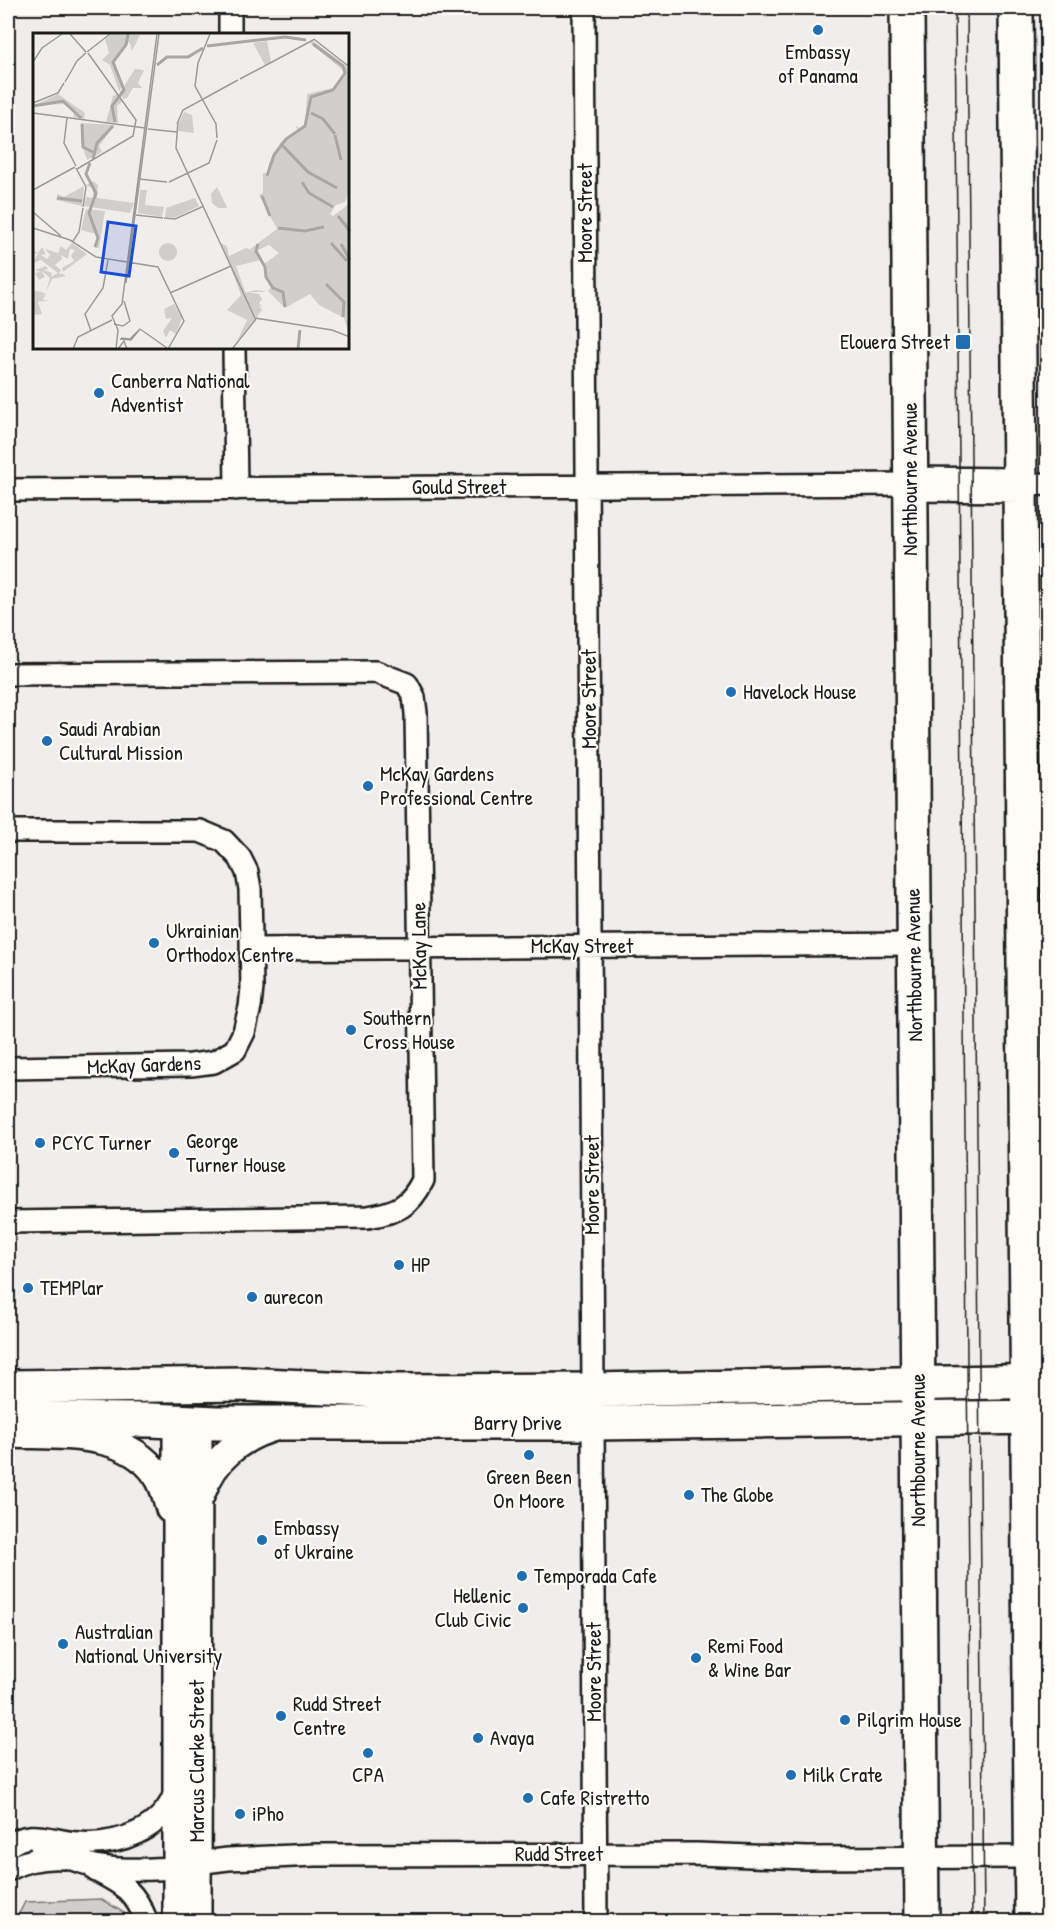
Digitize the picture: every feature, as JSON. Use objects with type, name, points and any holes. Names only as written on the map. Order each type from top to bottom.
[{"type":"main road","name":"Northbourne Avenue","points":[[907,8],[922,1922]]},
{"type":"main road","points":[[1016,8],[1034,484],[1040,1857],[1032,1922]]},
{"type":"main road","points":[[910,484],[1034,484]]},
{"type":"main road","name":"Barry Drive","points":[[8,1387],[243,1384],[392,1391],[593,1390],[1037,1381]]},
{"type":"main road","name":"Marcus Clarke Street","points":[[188,1421],[189,1386]]},
{"type":"main road","name":"Barry Drive","points":[[8,1419],[297,1423],[593,1423],[1038,1417]]},
{"type":"street","points":[[230,8],[230,33]]},
{"type":"street","name":"Moore Street","points":[[584,8],[593,1390]]},
{"type":"street","points":[[234,350],[236,489]]},
{"type":"street","name":"Gould Street","points":[[8,490],[910,484]]},
{"type":"street","name":"McKay Lane","points":[[8,674],[376,672],[407,684],[414,698],[416,713],[423,1180],[416,1194],[406,1206],[388,1214],[368,1217],[8,1222]]},
{"type":"street","name":"McKay Gardens","points":[[8,831],[200,831],[224,840],[240,858],[247,872],[250,889],[252,988],[244,1032],[235,1050],[214,1062],[191,1065],[8,1068]]},
{"type":"street","name":"McKay Street","points":[[251,949],[914,944]]},
{"type":"street","name":"Marcus Clarke Street","points":[[177,1922],[187,1865],[199,1500],[188,1421]]},
{"type":"street","name":"Marcus Clarke Street","points":[[188,1421],[178,1537],[177,1786],[197,1922]]},
{"type":"street","points":[[199,1500],[205,1481],[214,1467],[232,1448],[256,1433],[297,1423]]},
{"type":"street","name":"Moore Street","points":[[593,1423],[596,1922]]},
{"type":"street","points":[[8,1434],[96,1440],[131,1451],[150,1466],[158,1476],[178,1537]]},
{"type":"street","points":[[12,1838],[41,1836],[74,1843],[97,1843],[119,1839],[145,1828],[164,1814],[177,1786]]},
{"type":"street","points":[[12,1838],[73,1860],[125,1886],[135,1897],[146,1917]]},
{"type":"street","name":"Rudd Street","points":[[73,1860],[102,1867],[155,1869],[228,1859],[315,1855],[697,1854],[807,1858],[1040,1857]]},
{"type":"street","points":[[8,1870],[39,1858],[73,1860]]},
{"type":"shaded area","points":[[101,1899],[134,1921],[15,1921],[25,1902]]},
{"type":"tram line","points":[[955,8],[972,1922]]},
{"type":"tram line","points":[[967,8],[984,1922]]},
{"type":"place","name":"Embassy of Panama","points":[[818,30]]},
{"type":"place","name":"Elouera Street","points":[[963,342]]},
{"type":"place","name":"Canberra National Adventist","points":[[99,393]]},
{"type":"place","name":"Havelock House","points":[[731,692]]},
{"type":"place","name":"Saudi Arabian Cultural Mission","points":[[47,741]]},
{"type":"place","name":"McKay Gardens Professional Centre","points":[[368,786]]},
{"type":"place","name":"Ukrainian Orthodox Centre","points":[[154,943]]},
{"type":"place","name":"Southern Cross House","points":[[351,1030]]},
{"type":"place","name":"PCYC Turner","points":[[40,1143]]},
{"type":"place","name":"George Turner House","points":[[174,1153]]},
{"type":"place","name":"HP","points":[[399,1265]]},
{"type":"place","name":"TEMPlar","points":[[28,1288]]},
{"type":"place","name":"aurecon","points":[[252,1297]]},
{"type":"place","name":"Green Been On Moore","points":[[529,1455]]},
{"type":"place","name":"The Globe","points":[[689,1495]]},
{"type":"place","name":"Embassy of Ukraine","points":[[262,1540]]},
{"type":"place","name":"Temporada Cafe","points":[[522,1576]]},
{"type":"place","name":"Hellenic Club Civic","points":[[523,1608]]},
{"type":"place","name":"Australian National University","points":[[63,1644]]},
{"type":"place","name":"Remi Food & Wine Bar","points":[[696,1658]]},
{"type":"place","name":"Rudd Street Centre","points":[[281,1716]]},
{"type":"place","name":"Pilgrim House","points":[[845,1720]]},
{"type":"place","name":"Avaya","points":[[478,1738]]},
{"type":"place","name":"CPA","points":[[368,1753]]},
{"type":"place","name":"Milk Crate","points":[[791,1775]]},
{"type":"place","name":"Cafe Ristretto","points":[[528,1798]]},
{"type":"place","name":"iPho","points":[[240,1814]]}]
